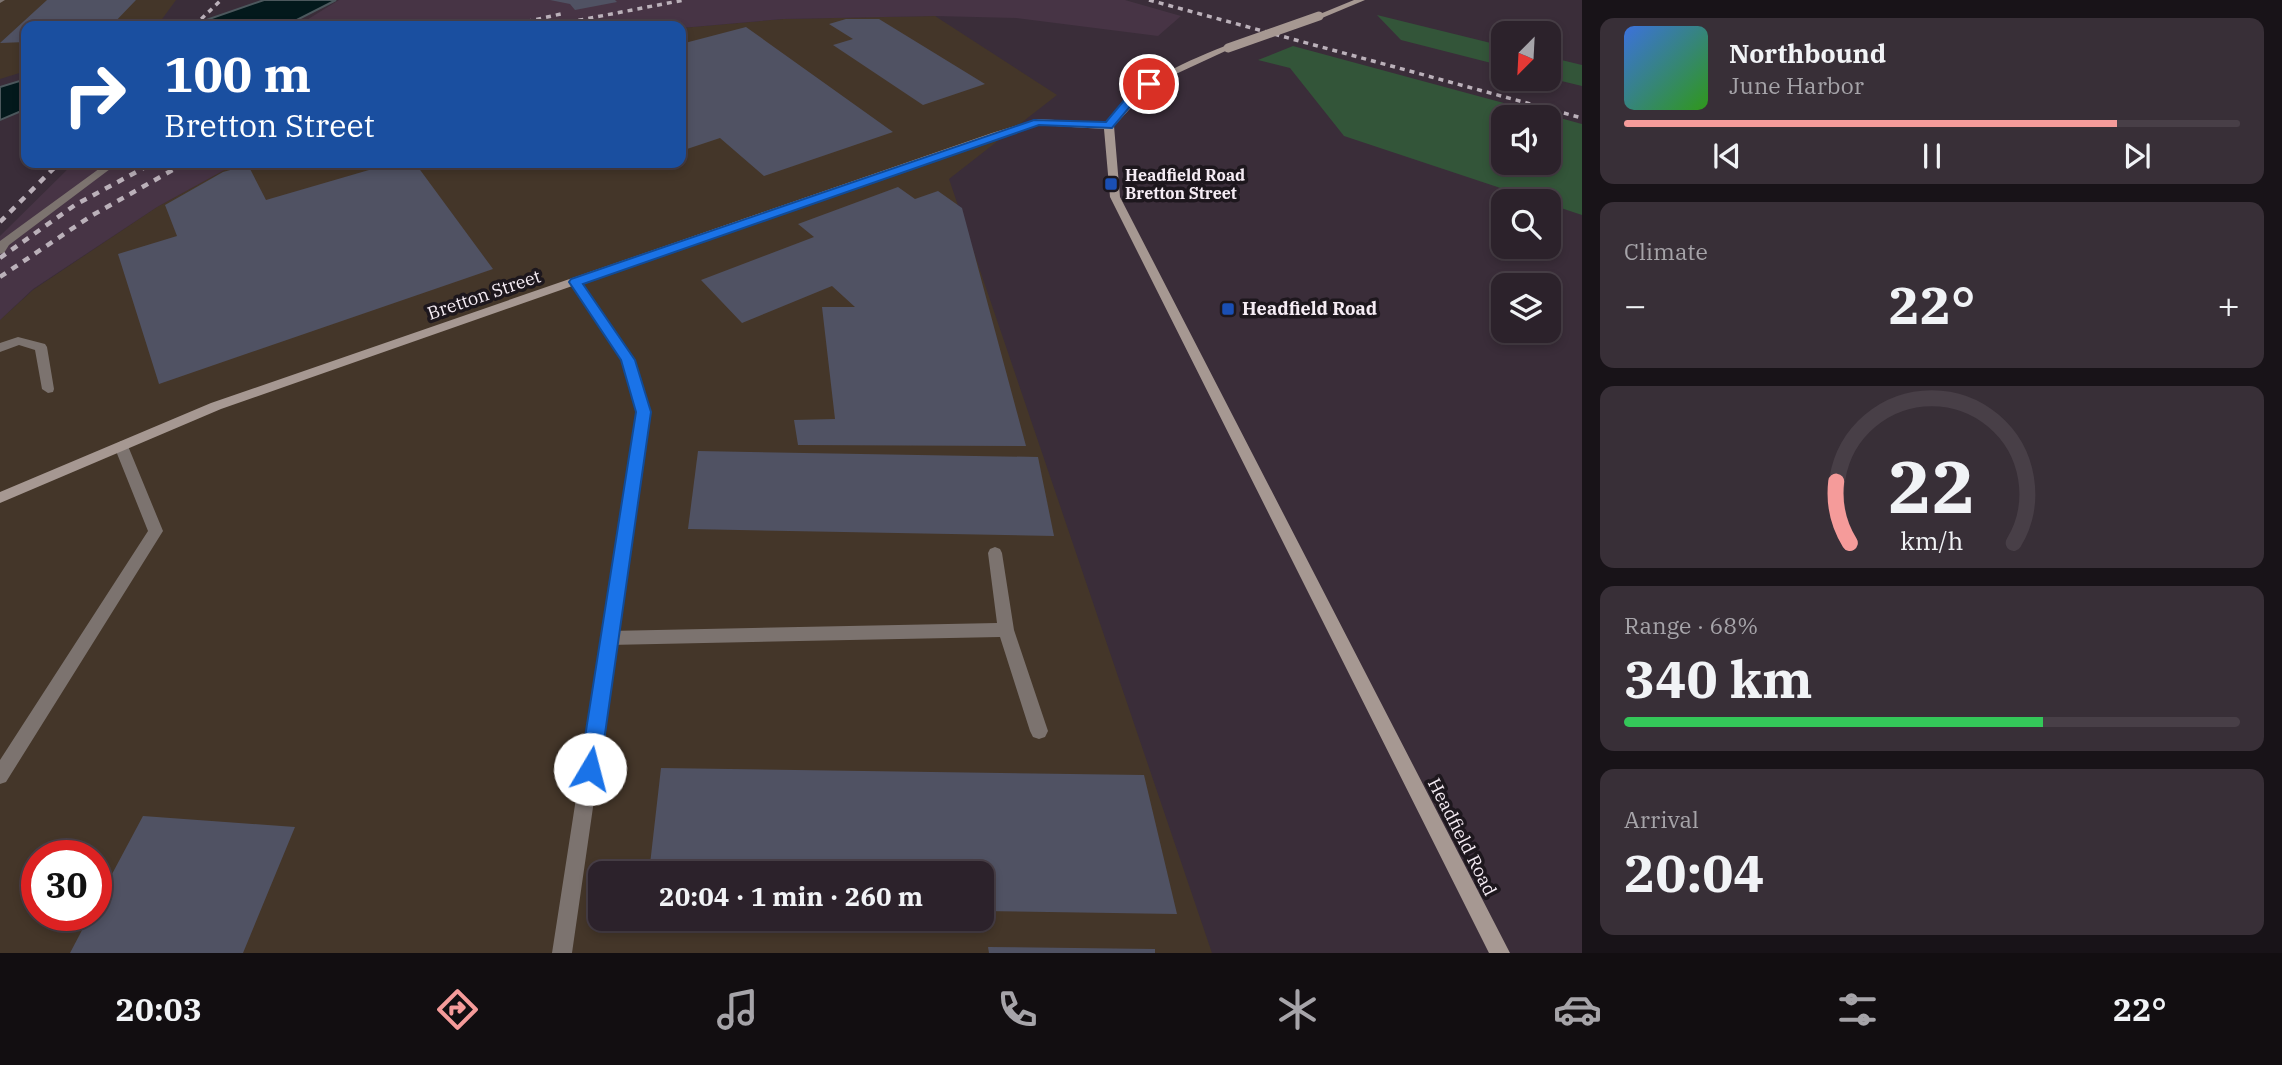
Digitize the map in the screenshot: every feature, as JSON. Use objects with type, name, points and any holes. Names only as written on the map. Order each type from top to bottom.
[{"type":"street","points":[[1109,126],[1134,95],[1163,74],[1319,16],[1352,1]]},
{"type":"street","name":"Bretton Street","points":[[0,498],[216,406],[1038,122],[1109,126]]},
{"type":"street","name":"Headfield Road","points":[[1109,126],[1115,197],[1500,953]]},
{"type":"street","points":[[0,251],[4,243],[106,168]]},
{"type":"street","points":[[562,953],[643,412],[628,360],[576,282]]},
{"type":"street","points":[[0,348],[18,341],[41,346],[48,389]]},
{"type":"street","points":[[0,776],[156,531],[121,446]]},
{"type":"street","points":[[995,553],[1006,630],[1039,731]]},
{"type":"street","points":[[610,638],[1006,630]]},
{"type":"shaded area","points":[[0,0],[176,0],[161,21],[21,21],[21,73],[0,79]]},
{"type":"shaded area","points":[[264,0],[336,0],[295,21],[203,21]]},
{"type":"shaded area","points":[[339,0],[1125,0],[1181,16],[1158,36],[1016,18],[935,16],[783,19],[686,28],[686,21],[305,21]]},
{"type":"shaded area","points":[[935,16],[1057,95],[949,179],[1212,953],[0,953],[0,320],[33,290],[157,207],[228,168],[686,168],[686,28],[783,19]]},
{"type":"shaded area","points":[[21,81],[21,111],[0,120],[0,87]]},
{"type":"shaded area","points":[[69,168],[228,168],[157,207],[33,289],[0,320],[0,236]]},
{"type":"green space","points":[[1377,15],[1491,43],[1491,63],[1401,40]]},
{"type":"green space","points":[[1293,46],[1512,105],[1491,105],[1491,175],[1561,175],[1561,118],[1582,124],[1582,215],[1561,208],[1561,189],[1504,189],[1344,136],[1290,68],[1258,60]]},
{"type":"green space","points":[[1561,60],[1582,65],[1582,86],[1561,81]]},
{"type":"building","points":[[47,0],[136,0],[116,21],[24,21]]},
{"type":"building","points":[[550,0],[617,2],[575,10],[570,4]]},
{"type":"building","points":[[846,19],[879,19],[985,84],[923,105],[833,45],[853,39],[829,24]]},
{"type":"building","points":[[21,24],[21,42],[0,43]]},
{"type":"building","points":[[746,27],[893,132],[764,176],[720,138],[686,149],[686,43]]},
{"type":"building","points":[[250,168],[266,200],[376,168],[419,168],[493,269],[159,384],[118,254],[177,236],[165,205],[223,172]]},
{"type":"building","points":[[898,187],[915,199],[938,191],[962,208],[1026,446],[798,445],[794,420],[835,419],[822,307],[855,307],[832,286],[742,323],[701,280],[814,237],[798,224]]},
{"type":"building","points":[[698,451],[1038,457],[1054,536],[688,529]]},
{"type":"building","points":[[661,768],[1144,775],[1177,914],[994,911],[994,861],[650,861]]},
{"type":"building","points":[[143,816],[295,827],[243,953],[70,953],[82,931],[112,931],[112,874]]},
{"type":"building","points":[[988,947],[1155,949],[1155,953],[989,953]]},
{"type":"railway","points":[[199,21],[221,0]]},
{"type":"railway","points":[[575,21],[684,0]]},
{"type":"railway","points":[[1149,0],[1582,118]]},
{"type":"railway","points":[[530,21],[561,14]]},
{"type":"railway","points":[[0,222],[54,168]]},
{"type":"railway","points":[[0,258],[75,205],[144,168]]},
{"type":"railway","points":[[0,277],[91,216],[176,168]]},
{"type":"place","name":"Headfield Road Bretton Street","points":[[1111,184]]},
{"type":"place","name":"Headfield Road","points":[[1228,309]]},
{"type":"route","points":[[590,769],[643,412],[628,360],[576,282],[1038,122],[1109,126],[1134,95],[1149,84]]}]
